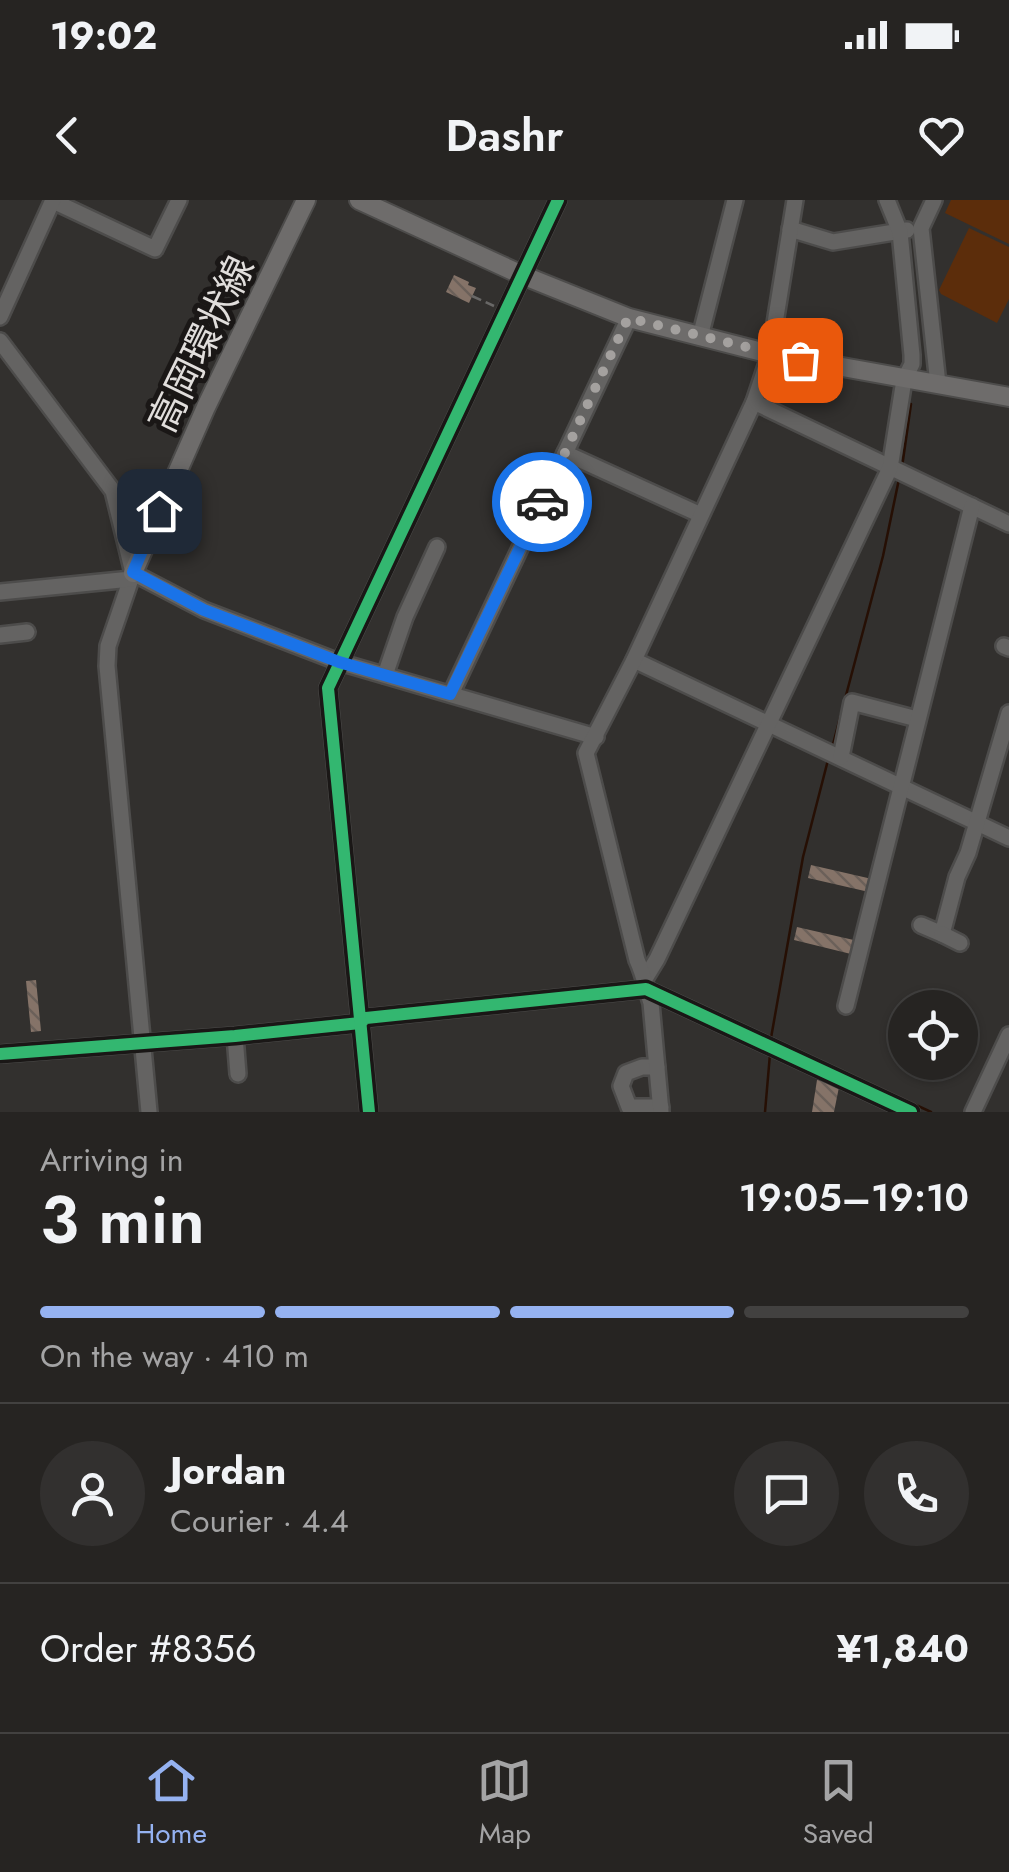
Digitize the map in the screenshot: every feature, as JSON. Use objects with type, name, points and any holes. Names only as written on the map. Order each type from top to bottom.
[{"type":"main road","name":"高岡環状線","points":[[132,576],[206,407],[306,200]]},
{"type":"main road","points":[[359,200],[516,286],[578,307],[770,354],[1009,397]]},
{"type":"street","points":[[0,317],[53,200],[155,249],[179,200]]},
{"type":"street","points":[[369,1112],[369,1019],[328,688],[345,663],[486,344],[558,200]]},
{"type":"street","points":[[700,337],[736,200]]},
{"type":"street","points":[[657,1066],[626,1073],[621,1086],[629,1107],[661,1110],[657,1066],[651,1003],[586,753],[634,660],[754,402],[770,354],[795,200]]},
{"type":"street","points":[[646,983],[768,723],[898,472],[904,380],[912,355],[900,232],[887,200]]},
{"type":"street","points":[[934,200],[921,228],[938,384]]},
{"type":"street","points":[[790,229],[833,242],[921,228]]},
{"type":"street","points":[[450,694],[628,318]]},
{"type":"street","points":[[0,340],[114,491],[132,576],[108,646],[107,666],[149,1112]]},
{"type":"street","points":[[754,402],[1009,524]]},
{"type":"street","points":[[565,453],[701,515]]},
{"type":"street","points":[[846,1006],[972,506]]},
{"type":"street","points":[[385,674],[405,616],[437,547]]},
{"type":"street","points":[[0,592],[132,576],[204,610],[345,663],[596,736]]},
{"type":"street","points":[[0,635],[28,632]]},
{"type":"street","points":[[634,660],[1009,838]]},
{"type":"street","points":[[835,755],[852,702],[917,719]]},
{"type":"street","points":[[942,934],[1007,712]]},
{"type":"street","points":[[992,772],[1009,780]]},
{"type":"street","points":[[920,925],[960,943]]},
{"type":"street","points":[[0,1054],[235,1036],[646,983],[888,1107],[912,1112]]},
{"type":"street","points":[[235,1036],[238,1074]]},
{"type":"street","points":[[973,1112],[1009,1036]]},
{"type":"path","points":[[472,296],[504,311]]},
{"type":"shaded area","points":[[951,200],[1009,200],[1009,244],[945,213]]},
{"type":"shaded area","points":[[969,228],[1009,247],[1009,299],[997,323],[939,290]]},
{"type":"building","points":[[454,275],[476,288],[469,303],[446,292]]},
{"type":"building","points":[[811,865],[872,879],[869,892],[808,878]]},
{"type":"building","points":[[797,927],[858,941],[855,955],[794,940]]},
{"type":"building","points":[[36,980],[41,1031],[31,1032],[26,981]]},
{"type":"building","points":[[817,1080],[837,1083],[834,1112],[812,1112]]},
{"type":"waterway","points":[[914,299],[919,351]]},
{"type":"waterway","points":[[902,467],[911,404]]},
{"type":"waterway","points":[[832,748],[883,556],[899,479]]},
{"type":"waterway","points":[[828,760],[803,857],[771,1038],[931,1112]]},
{"type":"waterway","points":[[765,1112],[770,1054]]},
{"type":"cycle path","points":[[369,1112],[328,688],[558,200]]},
{"type":"cycle path","points":[[0,1054],[235,1036],[646,989],[911,1112]]},
{"type":"way so far","points":[[542,502],[628,318],[800,360]]},
{"type":"route","points":[[159,511],[133,572],[204,610],[339,662],[450,694],[542,502]]}]
